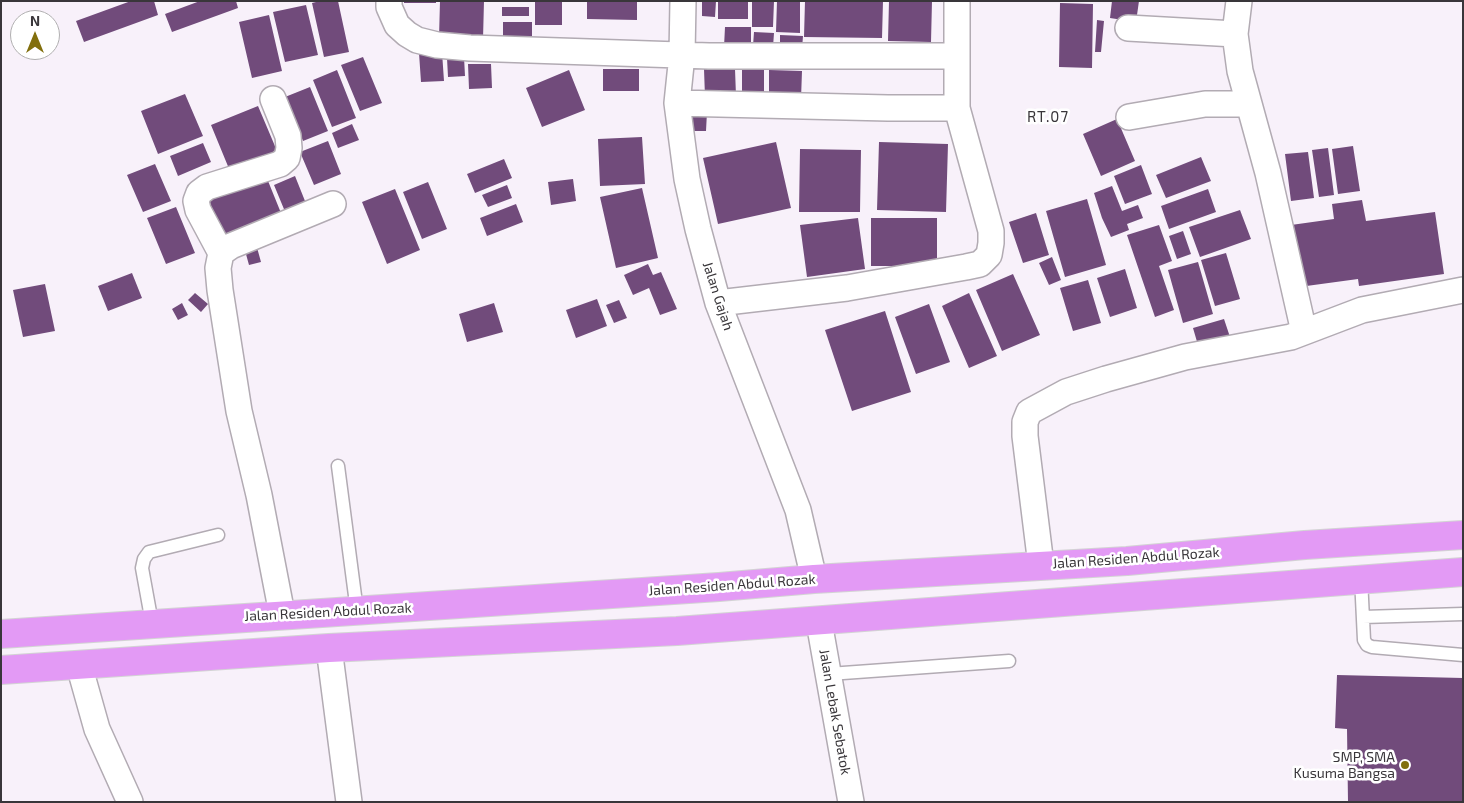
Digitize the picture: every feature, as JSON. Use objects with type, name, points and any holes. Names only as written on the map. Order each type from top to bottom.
[{"type":"highway","name":"Jalan Residen Abdul Rozak","points":[[1,634],[282,614],[357,611],[719,587],[814,579],[1127,561],[1305,545],[1463,535]]},
{"type":"highway","points":[[1,670],[328,648],[819,622],[1361,578],[1463,572]]},
{"type":"street","points":[[389,1],[389,7],[397,25],[407,34],[417,40],[438,45],[518,51],[682,55],[957,56]]},
{"type":"street","name":"Jalan Gajah","points":[[683,1],[682,55],[677,103],[686,179],[718,303],[798,510],[814,579]]},
{"type":"street","points":[[718,303],[847,288],[980,264],[989,255],[991,231],[957,108],[957,1]]},
{"type":"street","points":[[1239,1],[1235,34],[1240,72],[1268,173],[1304,332]]},
{"type":"street","points":[[1128,28],[1235,34]]},
{"type":"street","points":[[274,99],[288,136],[289,148],[287,158],[280,164],[208,187],[200,193],[196,201],[198,210],[221,253],[218,268],[220,290],[239,410],[260,496],[282,614]]},
{"type":"street","points":[[677,103],[957,108]]},
{"type":"street","points":[[1129,117],[1205,104],[1250,104]]},
{"type":"street","points":[[221,253],[231,246],[333,204]]},
{"type":"street","points":[[1042,565],[1025,436],[1025,422],[1029,412],[1066,392],[1106,379],[1185,357],[1291,336],[1362,310],[1463,290]]},
{"type":"street","name":"Jalan Lebak Sebatok","points":[[819,622],[851,802]]},
{"type":"street","points":[[328,648],[349,802]]},
{"type":"street","points":[[79,665],[97,729],[130,802]]},
{"type":"lane","points":[[338,466],[357,611]]},
{"type":"lane","points":[[152,623],[142,568],[144,558],[149,552],[218,535]]},
{"type":"lane","points":[[1361,578],[1364,640],[1369,646],[1463,655]]},
{"type":"lane","points":[[1363,617],[1463,614]]},
{"type":"lane","points":[[829,674],[1009,661]]},
{"type":"building","points":[[131,1],[154,1],[158,15],[84,42],[76,21]]},
{"type":"building","points":[[200,1],[236,1],[238,8],[172,32],[165,14]]},
{"type":"building","points":[[338,1],[349,52],[324,57],[312,3]]},
{"type":"building","points":[[404,1],[436,1],[436,3],[404,3]]},
{"type":"building","points":[[440,1],[484,1],[483,39],[439,38]]},
{"type":"building","points":[[535,1],[562,1],[562,25],[535,25]]},
{"type":"building","points":[[587,1],[637,1],[637,20],[587,19]]},
{"type":"building","points":[[702,1],[716,1],[715,17],[702,16]]},
{"type":"building","points":[[718,1],[748,1],[748,19],[718,19]]},
{"type":"building","points":[[752,1],[774,1],[773,27],[752,27]]},
{"type":"building","points":[[777,1],[800,1],[800,33],[776,32]]},
{"type":"building","points":[[805,1],[883,1],[882,38],[804,37]]},
{"type":"building","points":[[889,1],[932,1],[931,42],[888,41]]},
{"type":"building","points":[[1112,1],[1139,1],[1136,22],[1110,18]]},
{"type":"building","points":[[1060,3],[1093,4],[1092,68],[1059,67]]},
{"type":"building","points":[[306,5],[318,55],[285,62],[273,12]]},
{"type":"building","points":[[502,7],[529,7],[529,16],[502,16]]},
{"type":"building","points":[[269,15],[282,71],[252,78],[239,22]]},
{"type":"building","points":[[1097,20],[1104,21],[1101,52],[1095,52]]},
{"type":"building","points":[[503,22],[532,22],[532,36],[503,36]]},
{"type":"building","points":[[725,27],[751,27],[751,47],[724,47]]},
{"type":"building","points":[[754,32],[774,33],[773,47],[753,46]]},
{"type":"building","points":[[780,35],[803,36],[802,49],[780,48]]},
{"type":"building","points":[[442,52],[444,81],[421,82],[419,53]]},
{"type":"building","points":[[363,57],[382,103],[360,111],[341,65]]},
{"type":"building","points":[[464,57],[465,76],[448,77],[447,58]]},
{"type":"building","points":[[468,64],[491,64],[492,88],[469,89]]},
{"type":"building","points":[[742,67],[764,67],[764,97],[742,97]]},
{"type":"building","points":[[603,69],[639,69],[639,91],[603,91]]},
{"type":"building","points":[[704,69],[735,69],[736,96],[705,97]]},
{"type":"building","points":[[337,70],[356,118],[332,127],[313,80]]},
{"type":"building","points":[[569,70],[585,110],[542,127],[526,88]]},
{"type":"building","points":[[769,70],[802,71],[801,99],[769,98]]},
{"type":"building","points":[[310,87],[328,131],[303,141],[285,97]]},
{"type":"building","points":[[185,94],[203,136],[158,154],[141,111]]},
{"type":"building","points":[[258,106],[280,158],[232,176],[211,125]]},
{"type":"building","points":[[688,112],[707,112],[706,131],[688,131]]},
{"type":"building","points":[[1117,119],[1135,161],[1101,176],[1083,134]]},
{"type":"building","points":[[352,124],[359,140],[338,148],[332,133]]},
{"type":"building","points":[[642,137],[645,184],[600,186],[598,139]]},
{"type":"building","points":[[328,141],[341,174],[314,185],[300,152]]},
{"type":"building","points":[[776,142],[791,208],[718,224],[703,158]]},
{"type":"building","points":[[879,142],[948,144],[946,212],[877,210]]},
{"type":"building","points":[[203,143],[211,162],[178,176],[170,156]]},
{"type":"building","points":[[1353,146],[1360,191],[1338,194],[1332,149]]},
{"type":"building","points":[[1328,148],[1334,195],[1319,197],[1312,150]]},
{"type":"building","points":[[800,149],[861,150],[860,212],[799,212]]},
{"type":"building","points":[[1308,152],[1314,198],[1291,201],[1285,154]]},
{"type":"building","points":[[1201,157],[1211,181],[1166,198],[1156,175]]},
{"type":"building","points":[[504,159],[512,178],[475,193],[467,174]]},
{"type":"building","points":[[155,164],[171,201],[143,212],[127,175]]},
{"type":"building","points":[[1141,165],[1152,194],[1125,204],[1114,176]]},
{"type":"building","points":[[266,176],[281,213],[218,238],[203,201]]},
{"type":"building","points":[[295,176],[307,206],[286,214],[274,185]]},
{"type":"building","points":[[573,179],[576,201],[551,205],[548,182]]},
{"type":"building","points":[[428,182],[447,229],[422,239],[403,192]]},
{"type":"building","points":[[507,185],[512,198],[488,207],[482,195]]},
{"type":"building","points":[[1112,186],[1122,211],[1138,205],[1143,218],[1127,224],[1129,230],[1111,237],[1102,218],[1094,193]]},
{"type":"building","points":[[642,188],[658,258],[616,268],[600,197]]},
{"type":"building","points":[[395,189],[420,250],[387,264],[362,202]]},
{"type":"building","points":[[1208,189],[1216,212],[1169,229],[1161,206]]},
{"type":"building","points":[[1087,199],[1106,265],[1065,277],[1046,211]]},
{"type":"building","points":[[1362,200],[1366,221],[1435,212],[1444,274],[1359,286],[1358,279],[1299,287],[1291,225],[1334,219],[1332,204]]},
{"type":"building","points":[[516,204],[523,222],[487,236],[480,218]]},
{"type":"building","points":[[176,207],[195,253],[166,264],[147,218]]},
{"type":"building","points":[[1240,210],[1251,239],[1200,257],[1189,227]]},
{"type":"building","points":[[1036,213],[1049,255],[1023,263],[1009,222]]},
{"type":"building","points":[[858,218],[865,269],[807,277],[800,225]]},
{"type":"building","points":[[871,218],[937,218],[937,266],[871,266]]},
{"type":"building","points":[[1159,225],[1172,261],[1159,266],[1174,310],[1155,317],[1127,235]]},
{"type":"building","points":[[1183,231],[1191,254],[1177,259],[1169,236]]},
{"type":"building","points":[[256,244],[261,262],[249,265],[244,247]]},
{"type":"building","points":[[1226,253],[1240,299],[1215,306],[1201,260]]},
{"type":"building","points":[[1052,257],[1061,280],[1049,285],[1039,263]]},
{"type":"building","points":[[1198,262],[1213,314],[1183,323],[1168,270]]},
{"type":"building","points":[[648,264],[653,275],[661,272],[677,309],[660,315],[649,288],[633,295],[624,275]]},
{"type":"building","points":[[1125,269],[1137,308],[1110,317],[1097,278]]},
{"type":"building","points":[[132,273],[142,298],[108,311],[98,286]]},
{"type":"building","points":[[1013,274],[1040,335],[1002,351],[976,290]]},
{"type":"building","points":[[1088,280],[1101,323],[1073,331],[1060,288]]},
{"type":"building","points":[[45,284],[55,331],[23,337],[13,290]]},
{"type":"building","points":[[195,293],[208,304],[201,312],[188,300]]},
{"type":"building","points":[[969,293],[997,356],[969,368],[942,306]]},
{"type":"building","points":[[597,299],[607,326],[576,338],[566,310]]},
{"type":"building","points":[[619,300],[627,318],[614,323],[606,305]]},
{"type":"building","points":[[182,303],[188,315],[178,320],[172,309]]},
{"type":"building","points":[[494,303],[503,332],[467,342],[459,314]]},
{"type":"building","points":[[929,304],[950,362],[916,374],[895,317]]},
{"type":"building","points":[[885,311],[911,392],[852,411],[825,330]]},
{"type":"building","points":[[1224,319],[1232,343],[1200,352],[1193,328]]},
{"type":"building","name":"SMP, SMA Kusuma Bangsa","points":[[1337,675],[1463,678],[1463,802],[1348,802],[1347,729],[1335,728]]},
{"type":"place","name":"SMP, SMA Kusuma Bangsa","points":[[1405,765]]},
{"type":"district","name":"RT.07","points":[[1048,117]]}]
